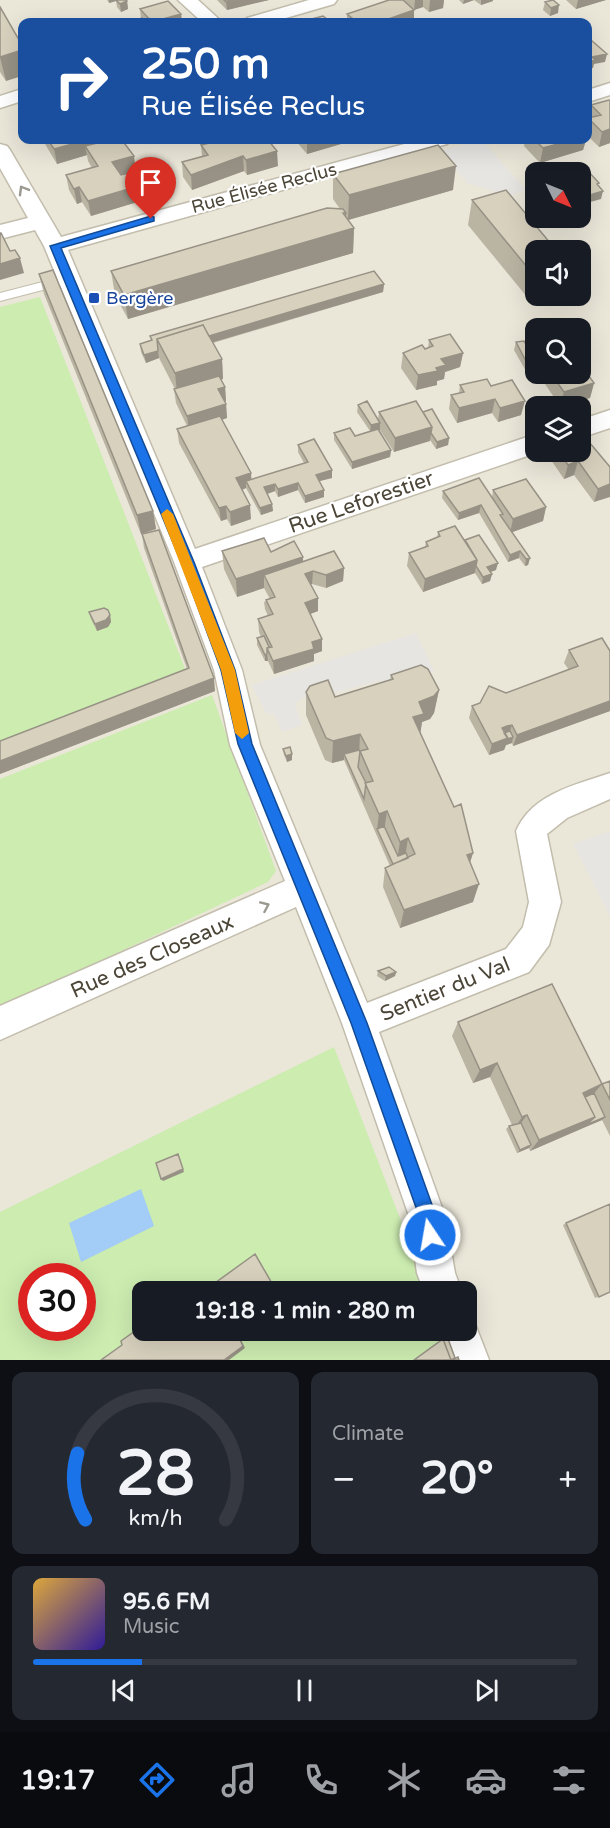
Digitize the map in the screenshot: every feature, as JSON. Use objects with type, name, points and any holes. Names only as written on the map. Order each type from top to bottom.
[{"type":"street","points":[[187,0],[208,18]]},
{"type":"street","points":[[267,18],[328,0]]},
{"type":"street","points":[[592,95],[610,89]]},
{"type":"street","points":[[0,102],[18,96]]},
{"type":"street","name":"Rue Élisée Reclus","points":[[55,246],[425,144]]},
{"type":"street","points":[[0,150],[55,246],[187,562],[228,670],[245,744],[359,1023],[428,1216],[439,1281]]},
{"type":"street","points":[[0,232],[40,221]]},
{"type":"street","points":[[591,425],[610,419]]},
{"type":"street","name":"Rue Leforestier","points":[[187,562],[525,447]]},
{"type":"street","name":"Sentier du Val","points":[[359,1023],[517,960],[538,934],[545,902],[531,831],[539,819],[551,809],[610,786]]},
{"type":"street","name":"Rue des Closeaux","points":[[0,1023],[304,888]]},
{"type":"street","points":[[462,1341],[470,1360]]},
{"type":"lane","points":[[0,297],[69,279]]},
{"type":"shaded area","points":[[0,0],[610,0],[610,1360],[0,1360]]},
{"type":"shaded area","points":[[467,144],[486,144],[525,190],[503,198],[489,189],[468,184],[440,151]]},
{"type":"shaded area","points":[[416,633],[434,671],[386,688],[381,680],[331,694],[328,689],[300,699],[295,705],[302,725],[282,732],[274,714],[266,713],[252,685]]},
{"type":"shaded area","points":[[610,831],[610,916],[573,844]]},
{"type":"green space","points":[[40,297],[189,679],[0,750],[0,307]]},
{"type":"green space","points":[[212,695],[276,871],[268,882],[0,1008],[0,779]]},
{"type":"green space","points":[[334,1047],[424,1281],[132,1281],[132,1341],[439,1341],[413,1360],[0,1360],[0,1212]]},
{"type":"water","points":[[141,1189],[154,1226],[81,1262],[69,1223]]},
{"type":"building","points":[[116,0],[126,0],[127,1],[120,4]]},
{"type":"building","points":[[389,0],[403,0],[414,10],[391,18],[352,18],[347,14]]},
{"type":"building","points":[[553,0],[559,5],[551,8],[545,2]]},
{"type":"building","points":[[168,1],[181,14],[166,18],[148,18],[140,9]]},
{"type":"building","points":[[0,7],[18,38],[18,51],[0,57]]},
{"type":"building","points":[[592,41],[607,54],[592,57]]},
{"type":"building","points":[[610,101],[610,129],[602,132],[592,122],[592,117],[601,115],[592,105]]},
{"type":"building","points":[[51,144],[72,144],[54,149]]},
{"type":"building","points":[[125,144],[134,156],[112,162],[121,175],[133,172],[142,185],[88,201],[79,187],[74,189],[66,175],[98,166],[85,146]]},
{"type":"building","points":[[271,144],[277,151],[246,160],[243,156],[191,175],[182,162],[208,155],[201,145]]},
{"type":"building","points":[[539,144],[558,144],[543,148]]},
{"type":"building","points":[[438,145],[456,166],[349,195],[333,174]]},
{"type":"building","points":[[591,174],[599,183],[597,184],[603,191],[591,195]]},
{"type":"building","points":[[506,190],[525,213],[525,228],[538,228],[548,240],[525,240],[525,264],[472,200]]},
{"type":"building","points":[[327,208],[343,209],[346,213],[343,213],[354,228],[124,295],[111,271]]},
{"type":"building","points":[[0,233],[10,251],[15,250],[20,258],[0,264]]},
{"type":"building","points":[[53,270],[153,511],[137,515],[39,274]]},
{"type":"building","points":[[374,271],[384,284],[209,336],[203,325],[157,339],[158,351],[144,355],[140,344],[152,340],[150,336]]},
{"type":"building","points":[[203,325],[222,359],[175,373],[157,339]]},
{"type":"building","points":[[450,334],[463,353],[441,359],[446,365],[436,368],[438,371],[418,375],[403,353],[422,345],[425,349],[433,346],[429,340]]},
{"type":"building","points":[[516,342],[525,343],[525,359]]},
{"type":"building","points":[[219,376],[225,387],[218,389],[226,404],[187,416],[174,389]]},
{"type":"building","points":[[487,379],[491,386],[512,380],[525,401],[500,408],[495,399],[459,408],[451,395],[464,392],[460,385]]},
{"type":"building","points":[[558,384],[591,384],[564,392]]},
{"type":"building","points":[[367,401],[380,423],[371,425],[358,405]]},
{"type":"building","points":[[416,401],[432,427],[395,438],[379,412]]},
{"type":"building","points":[[432,409],[449,438],[437,442],[431,433],[432,427],[423,412]]},
{"type":"building","points":[[220,416],[251,473],[236,478],[250,505],[230,512],[226,506],[219,508],[177,429]]},
{"type":"building","points":[[350,428],[355,436],[378,429],[391,450],[352,462],[334,433]]},
{"type":"building","points":[[314,439],[332,470],[316,475],[324,490],[305,496],[298,483],[278,489],[275,484],[264,487],[272,504],[260,508],[246,481],[308,462],[298,445]]},
{"type":"building","points":[[591,444],[610,467],[610,484],[598,489],[579,462],[591,462]]},
{"type":"building","points":[[479,478],[503,514],[500,515],[530,558],[526,559],[520,551],[510,555],[481,505],[459,513],[443,491]]},
{"type":"building","points":[[526,479],[546,507],[513,519],[493,490]]},
{"type":"building","points":[[455,526],[477,560],[425,579],[409,553],[428,546],[426,542],[440,536],[438,532]]},
{"type":"building","points":[[159,530],[214,678],[0,761],[0,741],[189,668],[142,534]]},
{"type":"building","points":[[479,535],[498,563],[487,567],[492,574],[483,577],[476,566],[477,560],[465,540]]},
{"type":"building","points":[[264,538],[271,552],[294,541],[303,557],[236,579],[222,551]]},
{"type":"building","points":[[334,551],[344,568],[326,575],[313,571],[305,574],[318,598],[305,603],[322,639],[312,642],[314,649],[273,661],[267,648],[272,647],[258,619],[273,614],[266,600],[275,597],[264,575]]},
{"type":"building","points":[[104,608],[110,615],[106,620],[95,624],[89,612]]},
{"type":"building","points":[[264,636],[269,647],[265,655],[257,638]]},
{"type":"building","points":[[602,638],[610,651],[610,701],[517,735],[512,725],[507,726],[502,728],[508,738],[492,744],[472,706],[480,703],[489,686],[506,693],[578,666],[569,650]]},
{"type":"building","points":[[421,665],[428,669],[439,690],[434,696],[419,702],[424,714],[413,717],[454,807],[461,804],[473,853],[467,855],[479,884],[404,910],[385,868],[415,854],[408,838],[400,842],[387,811],[379,814],[365,783],[373,781],[360,751],[368,749],[360,734],[333,741],[326,738],[306,692],[310,686],[328,680],[335,697],[393,679],[391,675]]},
{"type":"building","points":[[510,731],[513,737],[508,739],[504,733]]},
{"type":"building","points":[[290,747],[292,754],[286,756],[283,749]]},
{"type":"building","points":[[359,750],[358,767],[366,783],[364,799],[344,754]]},
{"type":"building","points":[[384,826],[398,856],[406,853],[408,858],[393,864],[377,829]]},
{"type":"building","points":[[389,967],[396,972],[386,976],[378,971]]},
{"type":"building","points":[[552,984],[602,1084],[583,1093],[595,1117],[539,1140],[527,1115],[522,1117],[497,1063],[480,1070],[458,1022]]},
{"type":"building","points":[[610,1081],[610,1100],[602,1084]]},
{"type":"building","points":[[594,1093],[605,1117],[586,1125],[595,1117],[585,1097]]},
{"type":"building","points":[[521,1123],[531,1145],[520,1150],[509,1126]]},
{"type":"building","points":[[178,1154],[183,1169],[161,1179],[156,1163]]},
{"type":"building","points":[[610,1204],[610,1292],[599,1297],[566,1223]]},
{"type":"building","points":[[255,1254],[271,1281],[218,1281]]},
{"type":"building","points":[[132,1333],[132,1341],[240,1341],[243,1346],[224,1360],[101,1360],[122,1345],[121,1341]]},
{"type":"building","points":[[440,1341],[444,1341],[451,1360],[414,1360]]},
{"type":"building","points":[[444,1341],[449,1341],[455,1358],[451,1360]]},
{"type":"slow traffic","points":[[167,514],[228,670],[242,733]]},
{"type":"place","name":"Bergère","points":[[94,298]]},
{"type":"route","points":[[151,219],[55,246],[187,562],[228,670],[245,744],[359,1023],[428,1216],[430,1235]]}]
